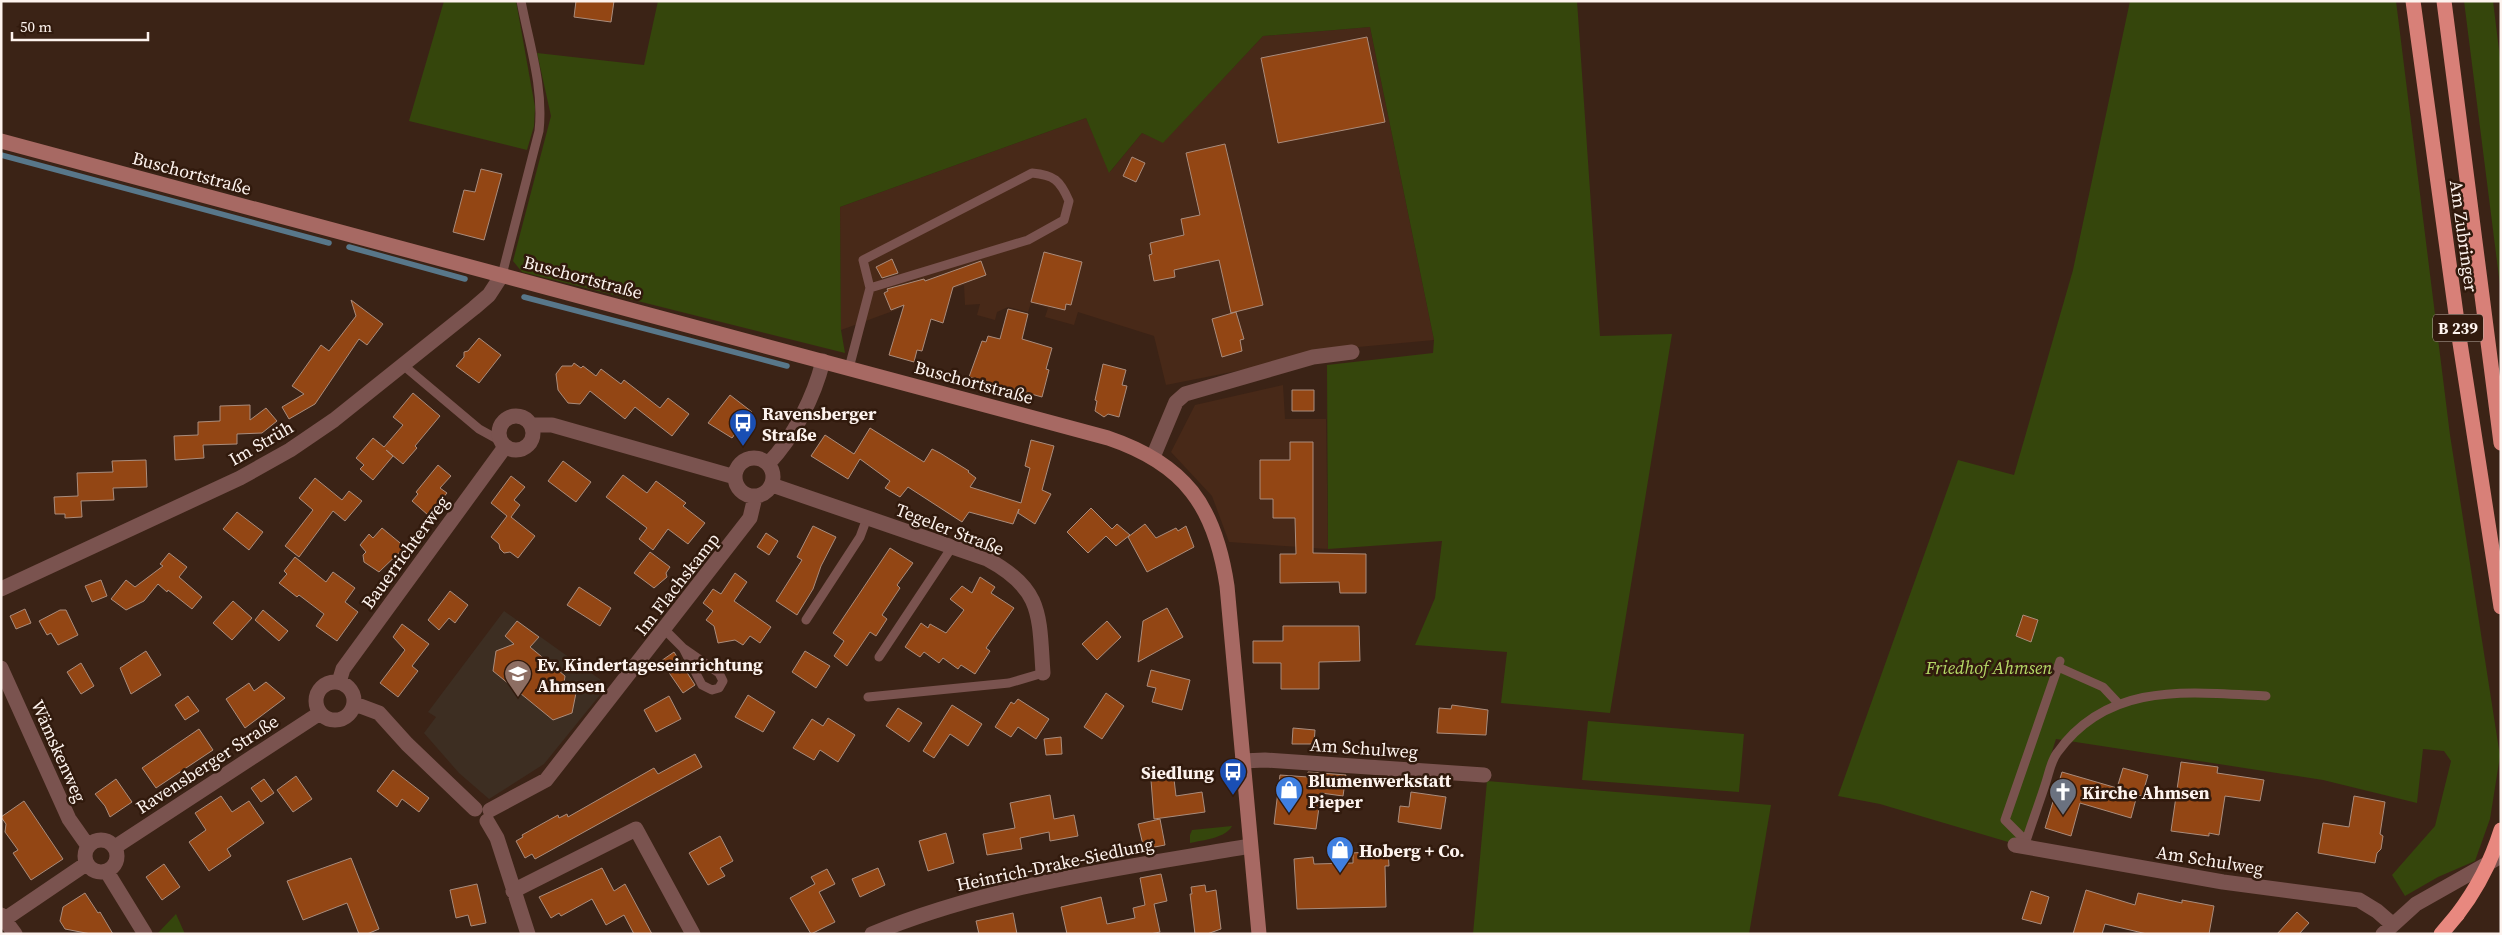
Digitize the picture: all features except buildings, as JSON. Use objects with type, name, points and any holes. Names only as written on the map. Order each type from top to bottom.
[{"type":"highway","name":"Am Zubringer","points":[[2413,1],[2460,343],[2501,607]]},
{"type":"highway","name":"Am Zubringer","points":[[2444,1],[2501,443]]},
{"type":"highway","points":[[2441,934],[2472,895],[2488,866],[2501,830]]},
{"type":"main road","name":"Buschortstraße","points":[[1,141],[1108,438],[1152,457],[1172,470],[1191,490],[1212,524],[1222,554],[1227,586],[1258,934]]},
{"type":"street","name":"Im Strüh","points":[[1,589],[240,478],[290,450],[334,420],[489,295],[502,275]]},
{"type":"street","points":[[1152,457],[1176,402],[1185,394],[1313,358],[1352,352]]},
{"type":"street","points":[[768,464],[778,453],[808,404],[818,380],[823,361]]},
{"type":"street","name":"Bauerrichterweg","points":[[339,682],[343,669],[502,443],[498,429],[504,419],[514,415],[524,417],[532,425],[552,425],[735,477]]},
{"type":"street","points":[[502,443],[513,450],[523,449],[530,443],[533,434],[532,425]]},
{"type":"street","points":[[752,458],[761,459],[768,464],[774,478],[768,491],[755,497],[740,491],[735,477],[737,468],[743,461],[752,458]]},
{"type":"street","name":"Tegeler Straße","points":[[772,485],[952,547],[1001,567],[1026,587],[1036,608],[1043,673]]},
{"type":"street","name":"Im Flachskamp","points":[[484,813],[546,780],[750,518],[755,497]]},
{"type":"street","name":"Wämskenweg","points":[[1,668],[69,819],[88,846]]},
{"type":"street","points":[[339,682],[348,686],[354,694],[355,704],[352,712],[345,718],[336,721],[327,719],[316,706],[318,691],[324,685],[339,682]]},
{"type":"street","points":[[355,704],[379,713],[407,744],[484,813],[496,838],[528,934]]},
{"type":"street","name":"Ravensberger Straße","points":[[115,847],[320,713]]},
{"type":"street","name":"Am Schulweg","points":[[1242,761],[1265,760],[1484,776]]},
{"type":"street","points":[[514,891],[636,829],[693,934]]},
{"type":"street","points":[[102,840],[115,847],[118,857],[115,866],[107,872],[99,873],[92,870],[86,864],[84,858],[88,846],[95,841],[102,840]]},
{"type":"street","name":"Heinrich-Drake-Siedlung","points":[[872,934],[910,918],[974,898],[1098,872],[1250,846]]},
{"type":"street","name":"Am Schulweg","points":[[2020,846],[2223,882],[2359,900],[2378,911],[2387,929]]},
{"type":"street","points":[[2387,929],[2416,904],[2501,856]]},
{"type":"street","points":[[15,934],[3,917],[86,864]]},
{"type":"street","points":[[107,872],[145,934]]},
{"type":"lane","points":[[502,275],[539,131],[541,113],[521,1]]},
{"type":"lane","points":[[849,368],[870,288],[863,260],[1032,173],[1050,175],[1063,187],[1069,201],[1064,220],[1028,240],[870,288]]},
{"type":"lane","points":[[403,365],[479,429],[502,443]]},
{"type":"lane","points":[[806,620],[860,537],[867,518]]},
{"type":"lane","points":[[879,657],[952,547]]},
{"type":"lane","points":[[664,630],[684,648],[719,673],[722,681],[719,688],[712,690],[702,685],[684,648]]},
{"type":"lane","points":[[2020,846],[2022,837],[2005,820],[2059,664],[2103,687],[2118,703]]},
{"type":"lane","points":[[868,697],[1009,683],[1043,673]]},
{"type":"lane","points":[[2020,846],[2055,755],[2082,725],[2118,703],[2161,694],[2200,693],[2266,696]]},
{"type":"shaded area","points":[[1370,27],[1434,340],[1358,347],[1166,385],[1154,336],[1078,312],[1074,325],[1045,317],[1048,308],[1031,303],[1028,312],[1008,307],[997,312],[995,320],[977,315],[980,304],[965,305],[964,285],[841,330],[840,207],[1086,118],[1110,172],[1142,133],[1163,142],[1263,36]]},
{"type":"shaded area","points":[[1283,385],[1285,419],[1326,419],[1328,549],[1229,542],[1212,496],[1171,452],[1195,405]]},
{"type":"shaded area","name":"Ev. Kindertageseinrichtung Ahmsen","points":[[504,611],[608,685],[544,764],[489,799],[459,773],[424,733],[436,717],[428,712]]},
{"type":"green space","points":[[444,1],[516,1],[535,107],[534,126],[527,150],[409,121]]},
{"type":"green space","points":[[658,1],[1577,1],[1600,336],[1672,334],[1610,713],[1501,703],[1507,652],[1415,645],[1435,598],[1442,541],[1328,549],[1327,365],[1433,353],[1434,340],[1370,27],[1263,36],[1163,143],[1142,133],[1109,173],[1086,118],[840,207],[841,330],[845,353],[522,272],[513,261],[551,116],[537,53],[644,65]]},
{"type":"green space","name":"Friedhof Ahmsen","points":[[2130,1],[2396,1],[2450,435],[2500,756],[2490,819],[2475,861],[2438,877],[2405,896],[2392,875],[2435,826],[2451,761],[2444,751],[2423,749],[2417,803],[2323,780],[2056,739],[2025,835],[2015,844],[1880,804],[1838,796],[1958,460],[2014,475],[2073,270]]},
{"type":"green space","points":[[2464,1],[2493,1],[2501,66],[2501,293]]},
{"type":"green space","points":[[1588,721],[1744,734],[1739,792],[1582,780]]},
{"type":"green space","points":[[1487,781],[1771,805],[1749,934],[1473,934]]},
{"type":"green space","points":[[1232,826],[1220,836],[1190,843],[1192,830]]},
{"type":"green space","points":[[176,914],[185,934],[157,934]]},
{"type":"waterway","points":[[1,155],[329,243]]},
{"type":"waterway","points":[[349,247],[465,279]]},
{"type":"waterway","points":[[524,297],[787,366]]},
{"type":"place","name":"Ravensberger Straße","points":[[743,447]]},
{"type":"place","name":"Ev. Kindertageseinrichtung Ahmsen","points":[[518,698]]},
{"type":"place","name":"Siedlung","points":[[1233,796]]},
{"type":"place","name":"Blumenwerkstatt Pieper","points":[[1289,814]]},
{"type":"place","name":"Kirche Ahmsen","points":[[2063,816]]},
{"type":"place","name":"Hoberg + Co.","points":[[1340,874]]}]
